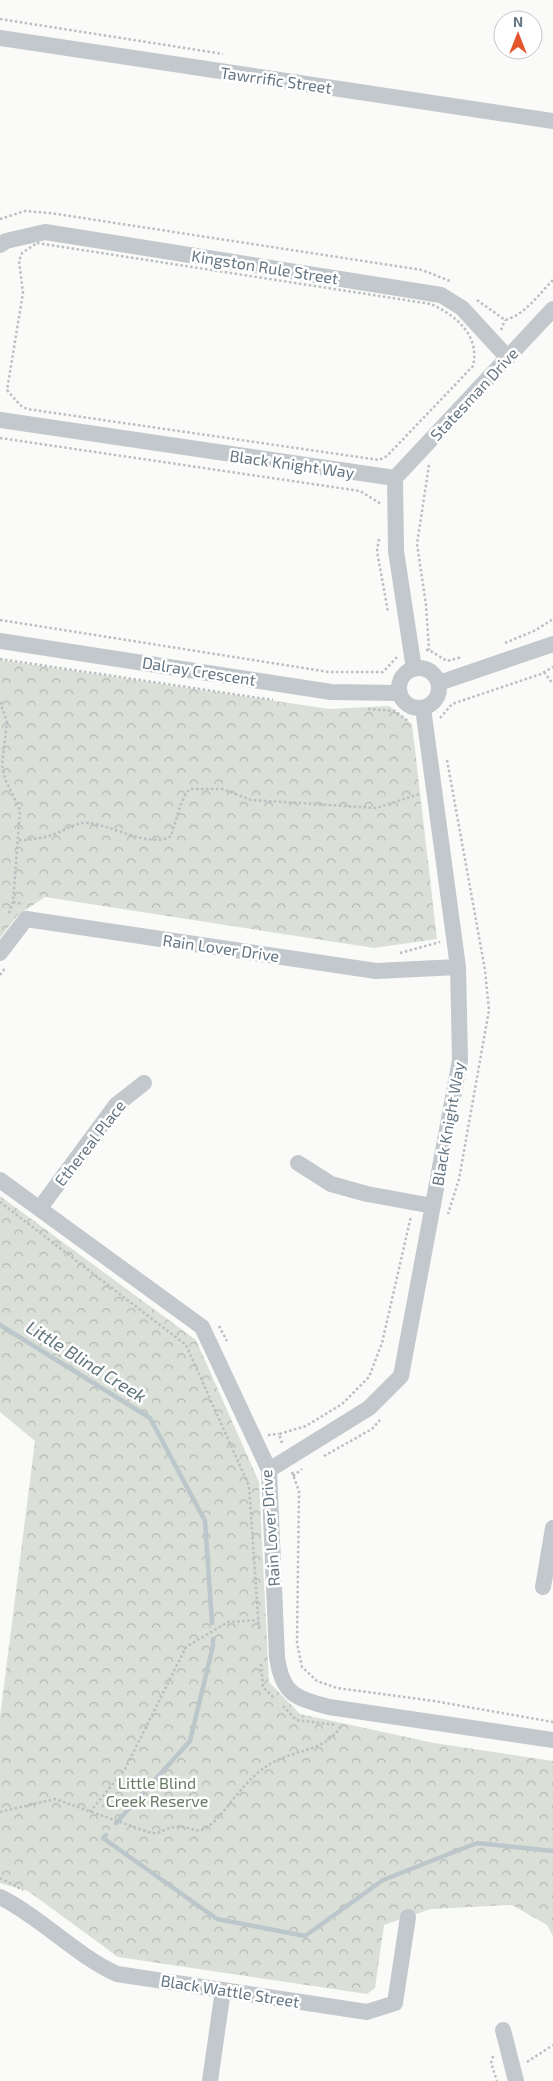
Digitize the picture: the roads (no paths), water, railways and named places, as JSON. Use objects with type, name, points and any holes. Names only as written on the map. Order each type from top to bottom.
[{"type":"street","name":"Tawrrific Street","points":[[0,38],[553,122]]},
{"type":"street","name":"Kingston Rule Street","points":[[0,246],[6,241],[45,232],[441,295],[462,308],[508,358]]},
{"type":"street","name":"Statesman Drive","points":[[394,478],[553,309]]},
{"type":"street","name":"Black Knight Way","points":[[0,420],[394,478]]},
{"type":"street","points":[[394,478],[396,551],[407,660],[400,681],[400,693],[406,704],[411,707],[423,708],[438,696],[439,684],[436,677],[426,669],[407,660]]},
{"type":"street","name":"Dalray Crescent","points":[[0,641],[332,692],[400,693]]},
{"type":"street","points":[[439,684],[551,650]]},
{"type":"street","name":"Black Knight Way","points":[[269,1470],[369,1408],[401,1376],[460,1060],[452,968],[423,708]]},
{"type":"street","name":"Rain Lover Drive","points":[[0,952],[26,919],[376,971],[452,968]]},
{"type":"street","name":"Ethereal Place","points":[[40,1208],[116,1105],[144,1083]]},
{"type":"street","points":[[298,1163],[331,1184],[367,1194],[433,1206]]},
{"type":"street","name":"Rain Lover Drive","points":[[0,1180],[202,1327],[269,1470],[277,1658],[280,1676],[288,1690],[307,1701],[329,1707],[553,1740]]},
{"type":"street","points":[[543,1587],[552,1537]]},
{"type":"street","name":"Black Wattle Street","points":[[0,1897],[15,1905],[96,1963],[118,1974],[367,2012],[396,2003],[408,1917]]},
{"type":"street","points":[[210,2081],[223,1990]]},
{"type":"street","points":[[503,2030],[515,2076]]},
{"type":"waterway","name":"Little Blind Creek","points":[[0,1325],[150,1418],[205,1521],[212,1623]]},
{"type":"waterway","name":"Little Blind Creek","points":[[116,1823],[190,1741],[213,1646],[213,1639]]},
{"type":"waterway","name":"Little Blind Creek","points":[[106,1835],[103,1838],[217,1919],[305,1936],[383,1880],[477,1843],[553,1851]]},
{"type":"park label","name":"Little Blind Creek Reserve","points":[[157,1792]]}]
